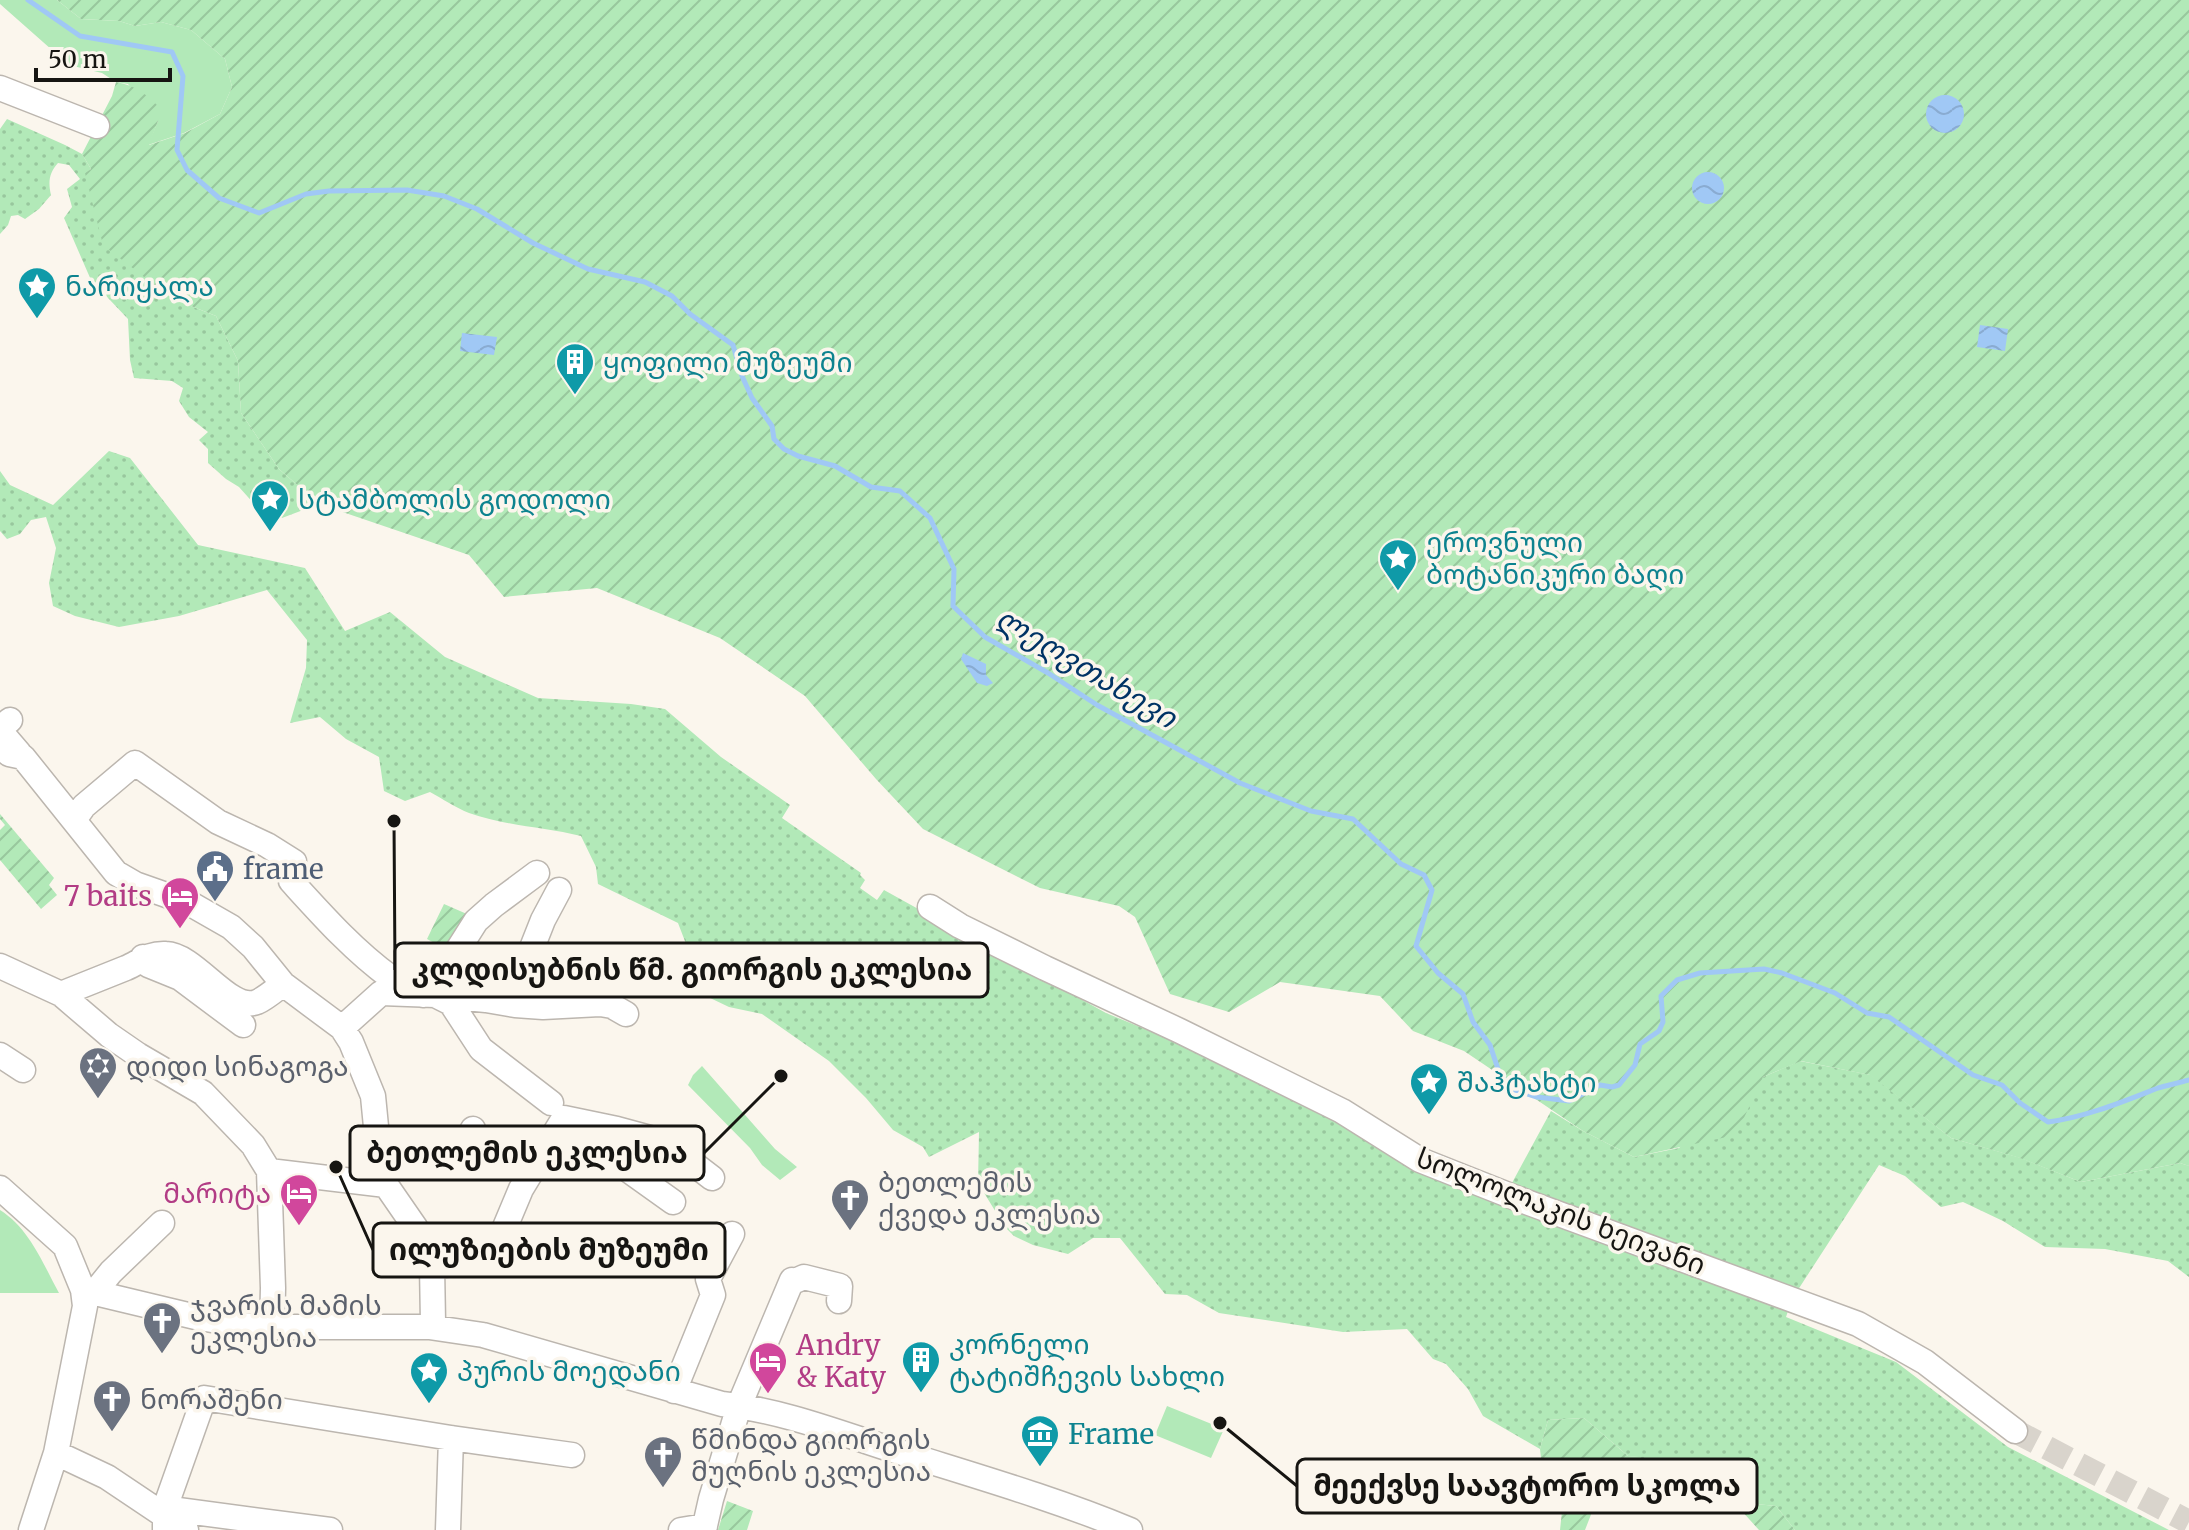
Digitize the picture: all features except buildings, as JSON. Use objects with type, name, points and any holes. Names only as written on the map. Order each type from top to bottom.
[{"type":"street","points":[[0,88],[97,126]]},
{"type":"street","points":[[10,720],[1,732],[116,873],[135,884],[189,903],[231,927],[253,947],[283,984],[342,1028],[373,1096],[378,1147],[386,1185],[415,1227],[432,1266],[433,1322],[429,1327]]},
{"type":"street","points":[[0,744],[9,754],[23,757]]},
{"type":"street","points":[[0,768],[23,757]]},
{"type":"street","points":[[74,820],[84,806],[135,763],[218,822],[267,845],[294,862],[291,881],[332,927],[395,981],[451,1003],[481,1049],[558,1110],[665,1142],[712,1178]]},
{"type":"street","points":[[429,995],[476,921],[537,873]]},
{"type":"street","points":[[342,1028],[381,993],[543,1007],[612,1008],[526,967],[543,920],[559,890]]},
{"type":"street","name":"სოლოლაკის ხეივანი","points":[[930,907],[960,926],[1342,1111],[1420,1160],[1858,1324],[1925,1362],[2015,1431]]},
{"type":"street","points":[[61,994],[130,966],[143,957],[168,954],[191,964],[238,1001],[249,1004],[259,1001],[283,984]]},
{"type":"street","points":[[143,957],[148,965],[180,978],[243,1025]]},
{"type":"street","points":[[0,966],[61,994],[128,1049],[203,1093],[245,1136],[269,1171],[272,1327]]},
{"type":"street","points":[[0,1055],[23,1070]]},
{"type":"street","points":[[495,1251],[521,1189],[547,1145],[558,1110]]},
{"type":"street","points":[[378,1147],[398,1148],[437,1161],[451,1160],[460,1153],[473,1129]]},
{"type":"street","points":[[547,1145],[561,1141],[610,1157],[673,1202]]},
{"type":"street","points":[[269,1171],[386,1185]]},
{"type":"street","points":[[0,1188],[65,1246],[89,1291],[220,1322],[272,1327],[429,1327],[483,1335],[674,1391],[802,1422],[1001,1484],[1130,1530]]},
{"type":"street","points":[[31,1530],[56,1453],[89,1291],[162,1223]]},
{"type":"street","points":[[674,1391],[713,1295],[708,1279],[732,1234]]},
{"type":"street","points":[[432,1266],[465,1263],[495,1251],[545,1242],[617,1250]]},
{"type":"street","points":[[697,1529],[711,1499],[739,1406],[792,1280],[804,1277],[840,1286],[839,1301]]},
{"type":"street","points":[[173,1526],[165,1508],[204,1398],[572,1455]]},
{"type":"street","points":[[448,1530],[451,1438]]},
{"type":"street","points":[[56,1453],[107,1477],[173,1526]]},
{"type":"street","points":[[173,1526],[178,1510],[330,1530]]},
{"type":"green space","points":[[0,0],[57,0],[81,19],[119,21],[135,26],[161,22],[191,30],[225,59],[232,87],[220,114],[184,133],[148,145],[158,121],[128,84],[116,82],[102,73],[69,65],[0,4]]},
{"type":"green space","name":"ეროვნული ბოტანიკური ბაღი","points":[[57,0],[2189,0],[2189,1166],[2180,1163],[2081,1182],[2020,1158],[1951,1138],[1870,1075],[1801,1061],[1763,1077],[1736,1135],[1634,1157],[1583,1131],[1464,1051],[1413,1031],[1380,996],[1280,982],[1229,1012],[1170,994],[1135,917],[1119,906],[1040,888],[923,829],[805,696],[720,638],[597,588],[504,597],[469,555],[319,504],[279,469],[241,413],[238,361],[216,316],[171,298],[103,245],[85,173],[91,169],[82,154],[116,82],[140,91],[160,108],[149,145],[185,133],[220,114],[232,87],[225,59],[191,30],[161,22],[135,26],[119,21],[81,19]]},
{"type":"green space","points":[[7,119],[82,154],[91,169],[86,173],[93,202],[171,298],[216,316],[238,361],[241,413],[279,469],[319,504],[282,518],[256,506],[239,487],[208,463],[208,449],[199,440],[208,432],[189,417],[179,401],[183,388],[172,381],[134,378],[128,319],[91,280],[64,218],[72,207],[67,189],[80,179],[69,165],[58,163],[55,167],[50,178],[51,195],[39,209],[25,219],[18,215],[11,216],[0,234],[0,129]]},
{"type":"green space","points":[[109,451],[130,458],[198,545],[305,568],[345,631],[390,612],[445,657],[538,698],[665,709],[721,757],[790,805],[782,818],[861,873],[865,880],[860,888],[877,900],[884,890],[1106,1013],[1196,1050],[1506,1194],[1551,1111],[1634,1157],[1679,1148],[1763,1077],[1800,1061],[1871,1075],[1951,1138],[2021,1158],[2081,1182],[2180,1163],[2189,1166],[2189,1277],[2168,1261],[2105,1249],[2045,1247],[2003,1221],[1963,1202],[1941,1207],[1905,1176],[1879,1165],[1792,1299],[1786,1317],[1896,1362],[2008,1447],[2169,1530],[1795,1530],[1776,1506],[1746,1503],[1728,1483],[1649,1458],[1628,1456],[1584,1418],[1548,1420],[1540,1449],[1483,1416],[1468,1389],[1446,1364],[1433,1359],[1407,1329],[1343,1332],[1219,1313],[1187,1295],[1165,1294],[1120,1238],[1093,1238],[1068,1254],[1033,1245],[1014,1236],[978,1183],[979,1132],[929,1157],[923,1147],[893,1130],[829,1061],[762,1014],[729,1007],[706,996],[678,923],[598,884],[596,867],[581,836],[483,817],[464,811],[430,792],[405,801],[384,791],[379,757],[346,739],[320,717],[290,723],[306,668],[307,640],[267,590],[179,616],[119,627],[75,616],[53,606],[49,583],[56,548],[46,517],[31,520],[20,534],[7,539],[0,531],[0,471],[10,485],[53,505]]},
{"type":"green space","points":[[0,814],[54,878],[49,885],[57,895],[41,909],[0,860],[0,830],[5,825]]},
{"type":"green space","points":[[444,904],[476,918],[451,952],[427,939]]},
{"type":"green space","points":[[702,1066],[775,1149],[797,1167],[780,1180],[762,1165],[750,1148],[688,1085]]},
{"type":"green space","points":[[0,1210],[28,1237],[59,1293],[0,1293]]},
{"type":"green space","points":[[1167,1406],[1224,1429],[1211,1458],[1155,1435]]},
{"type":"green space","points":[[1584,1418],[1628,1456],[1679,1459],[1728,1483],[1746,1503],[1776,1506],[1795,1530],[1759,1530],[1740,1509],[1696,1489],[1622,1478],[1599,1494],[1585,1530],[1560,1530],[1563,1502],[1543,1477],[1540,1449],[1548,1420]]},
{"type":"green space","points":[[727,1501],[753,1511],[747,1530],[718,1530]]},
{"type":"water","points":[[1945,95],[1958,101],[1964,114],[1958,127],[1945,133],[1932,127],[1926,114],[1932,101]]},
{"type":"water","points":[[1708,172],[1719,177],[1724,188],[1719,199],[1708,204],[1697,199],[1692,188],[1697,177]]},
{"type":"water","points":[[1980,325],[2008,329],[2005,351],[1977,347]]},
{"type":"water","points":[[462,333],[497,337],[494,355],[460,351]]},
{"type":"water","points":[[963,653],[986,664],[986,675],[993,683],[987,686],[977,683],[961,659]]},
{"type":"waterway","name":"ლეღვთახევი","points":[[28,0],[80,36],[172,52],[183,76],[177,150],[187,170],[219,198],[259,213],[306,194],[329,191],[407,190],[444,196],[477,209],[533,243],[588,269],[645,282],[672,296],[690,314],[733,345],[752,398],[772,426],[774,439],[784,449],[835,466],[871,487],[900,491],[930,518],[954,569],[953,606],[985,637],[1097,705],[1240,783],[1311,811],[1353,819],[1401,864],[1424,875],[1432,890],[1416,946],[1438,973],[1463,994],[1473,1022],[1490,1045],[1499,1072],[1512,1089],[1537,1097],[1569,1101],[1600,1085],[1619,1085],[1635,1065],[1640,1044],[1659,1031],[1663,1022],[1661,996],[1677,980],[1700,973],[1764,969],[1835,993],[1867,1013],[1889,1017],[1973,1075],[2002,1085],[2020,1103],[2048,1122],[2090,1113],[2189,1080]]},
{"type":"tunnel","points":[[2015,1431],[2189,1522]]},
{"type":"place","name":"ნარიყალა","points":[[37,320]]},
{"type":"place","name":"ყოფილი მუზეუმი","points":[[575,396]]},
{"type":"place","name":"სტამბოლის გოდოლი","points":[[270,533]]},
{"type":"place","name":"ეროვნული ბოტანიკური ბაღი","points":[[1398,592]]},
{"type":"place","name":"კლდისუბნის წმ. გიორგის ეკლესია","points":[[394,821]]},
{"type":"place","name":"frame","points":[[215,903]]},
{"type":"place","name":"7 baits","points":[[180,930]]},
{"type":"place","name":"ბეთლემის ეკლესია","points":[[781,1076]]},
{"type":"place","name":"დიდი სინაგოგა","points":[[98,1100]]},
{"type":"place","name":"შაჰტახტი","points":[[1429,1116]]},
{"type":"place","name":"ილუზიების მუზეუმი","points":[[336,1167]]},
{"type":"place","name":"მარიტა","points":[[299,1227]]},
{"type":"place","name":"ბეთლემის ქვედა ეკლესია","points":[[850,1232]]},
{"type":"place","name":"ჯვარის მამის ეკლესია","points":[[162,1355]]},
{"type":"place","name":"კორნელი ტატიშჩევის სახლი","points":[[921,1394]]},
{"type":"place","name":"Andry & Katy","points":[[768,1395]]},
{"type":"place","name":"პურის მოედანი","points":[[429,1405]]},
{"type":"place","name":"მეექვსე საავტორო სკოლა","points":[[1220,1423]]},
{"type":"place","name":"ნორაშენი","points":[[112,1433]]},
{"type":"place","name":"Frame","points":[[1040,1468]]},
{"type":"place","name":"წმინდა გიორგის მუღნის ეკლესია","points":[[663,1489]]}]
